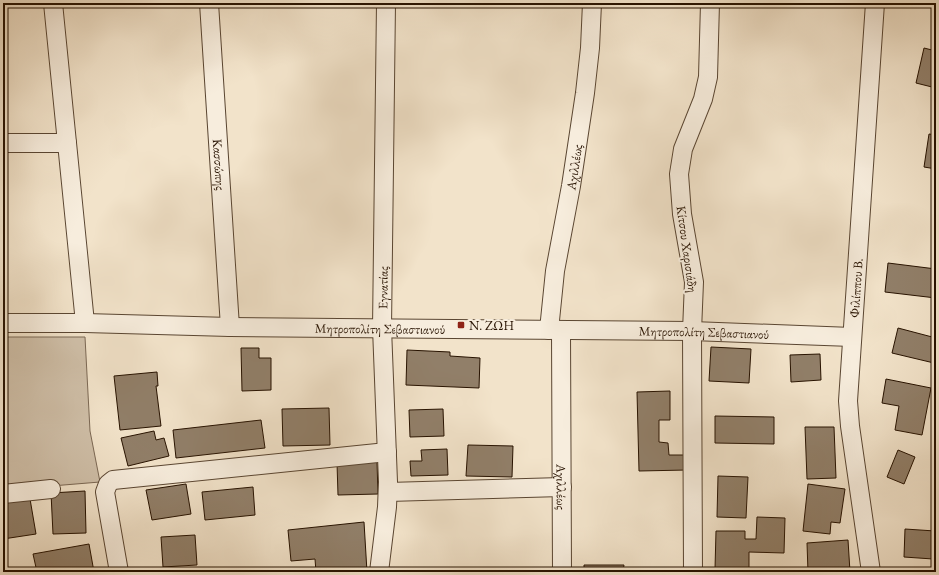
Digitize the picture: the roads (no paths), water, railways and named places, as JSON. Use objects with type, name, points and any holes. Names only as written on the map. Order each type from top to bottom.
[{"type":"street","points":[[53,3],[85,323]]},
{"type":"street","name":"Κασσώπης","points":[[209,3],[230,326]]},
{"type":"street","name":"Εγνατίας","points":[[379,572],[388,492],[382,328],[386,3]]},
{"type":"street","name":"Αχιλλέως","points":[[562,572],[562,487],[555,330],[555,271],[571,186],[585,93],[590,48],[592,3]]},
{"type":"street","name":"Κίτσου Χαρισιάδη","points":[[693,572],[692,331],[694,282],[682,214],[680,174],[683,149],[703,99],[708,77],[710,3]]},
{"type":"street","name":"Φιλίππου Β.","points":[[871,572],[850,426],[848,401],[875,3]]},
{"type":"street","points":[[3,143],[67,143]]},
{"type":"street","name":"Μητροπολίτη Σεβαστιανού","points":[[3,323],[692,331],[852,337]]},
{"type":"street","points":[[119,572],[105,492],[108,484],[113,480],[387,452]]},
{"type":"street","points":[[388,492],[562,487]]},
{"type":"street","points":[[3,494],[51,489]]},
{"type":"place","name":"Ν. ΖΩΗ","points":[[461,325]]}]
